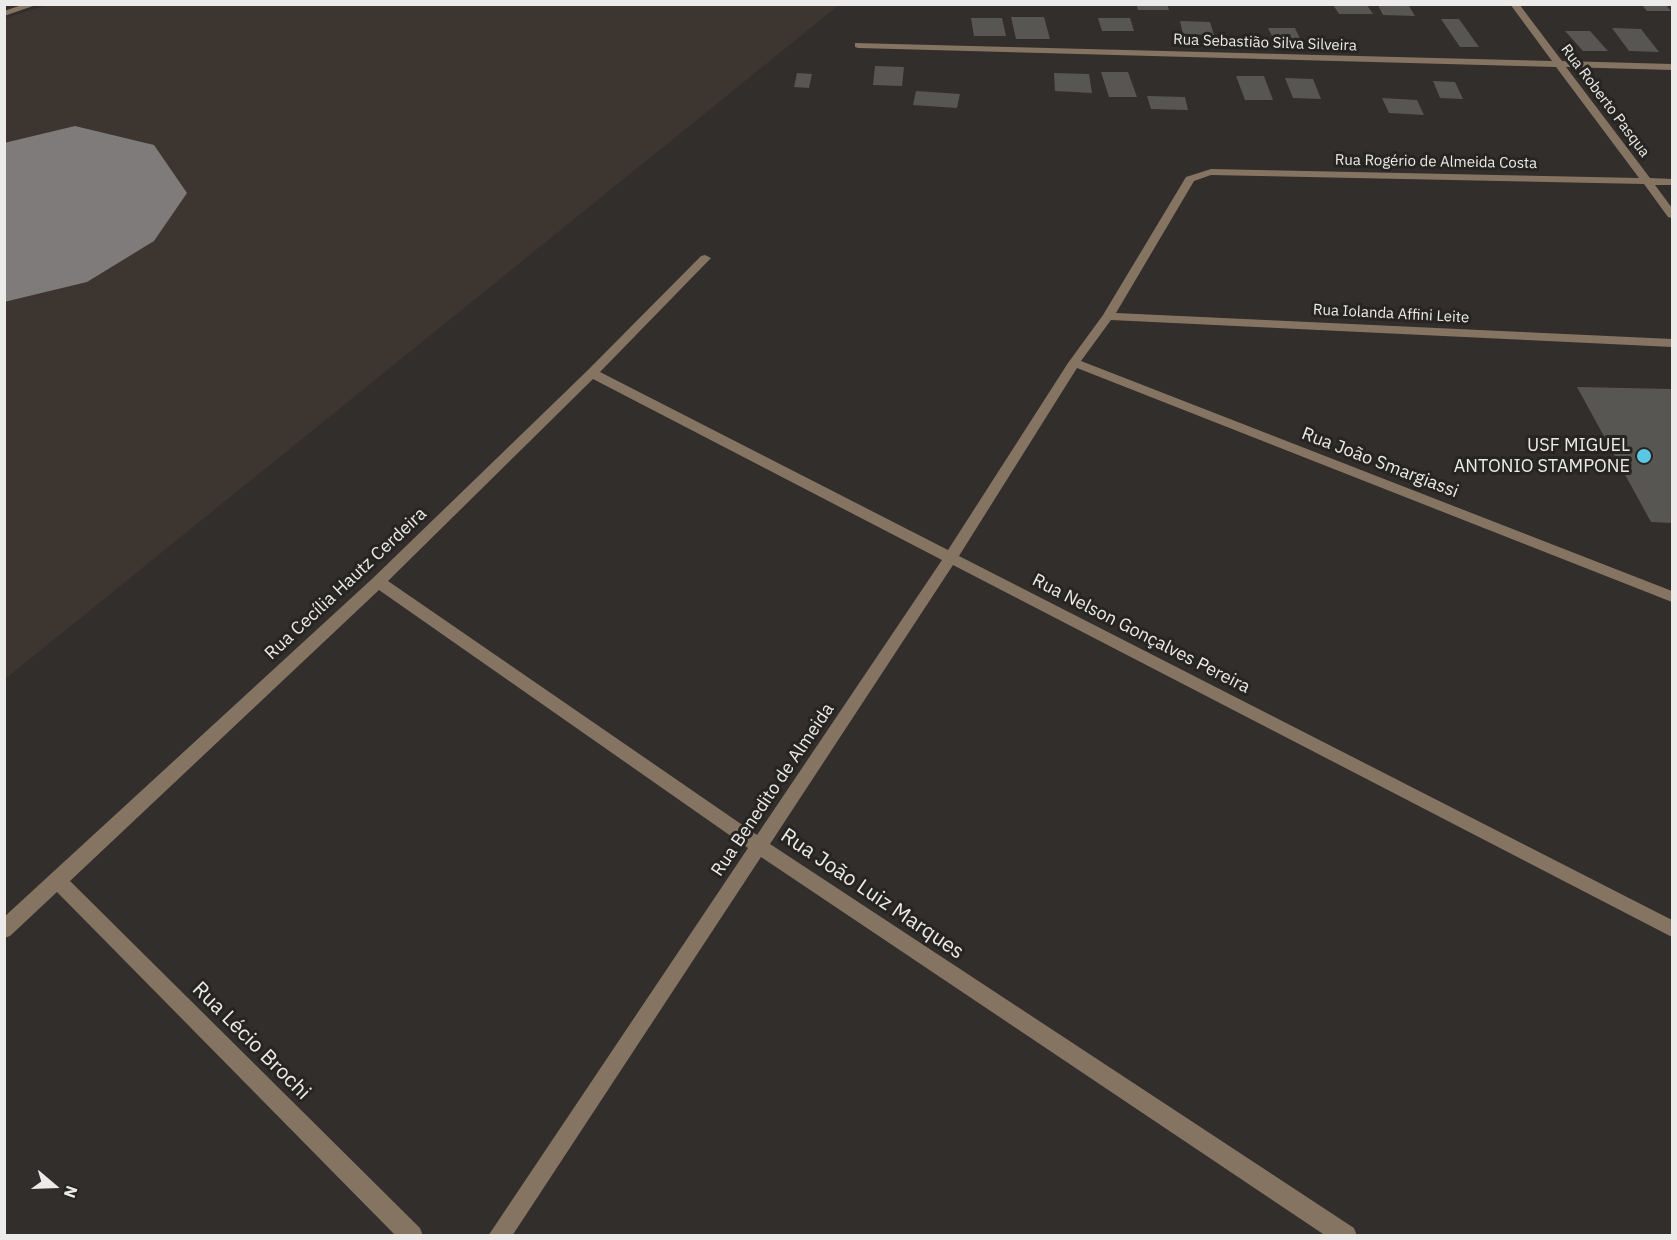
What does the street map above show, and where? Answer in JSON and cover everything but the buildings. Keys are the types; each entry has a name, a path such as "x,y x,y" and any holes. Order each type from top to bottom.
{"street":[{"path":"4,14 35,4"},
{"name":"Rua Roberto Pasqua","path":"1514,4 1672,215"},
{"name":"Rua Sebastião Silva Silveira","path":"858,45 1672,67"},
{"name":"Rua Rogério de Almeida Costa","path":"1200,174 1211,172 1672,182"},
{"name":"Rua Benedito de Almeida","path":"499,1236 950,559 1074,363 1108,316 1190,179 1200,174"},
{"name":"Rua Cecília Hautz Cerdeira","path":"4,930 378,582 592,373 705,258"},
{"name":"Rua Iolanda Affini Leite","path":"1108,316 1672,343"},
{"name":"Rua João Smargiassi","path":"1074,363 1672,597"},
{"name":"Rua Nelson Gonçalves Pereira","path":"592,373 1672,929"},
{"name":"Rua João Luiz Marques","path":"378,582 759,846 1346,1236"},
{"name":"Rua Lécio Brochi","path":"57,880 412,1236"}],"shaded area":[{"path":"48,5 839,5 5,679 5,18"}],"runway":[{"path":"4,232 75,193"}],"place":[{"name":"USF MIGUEL ANTONIO STAMPONE","path":"1644,456"}]}
